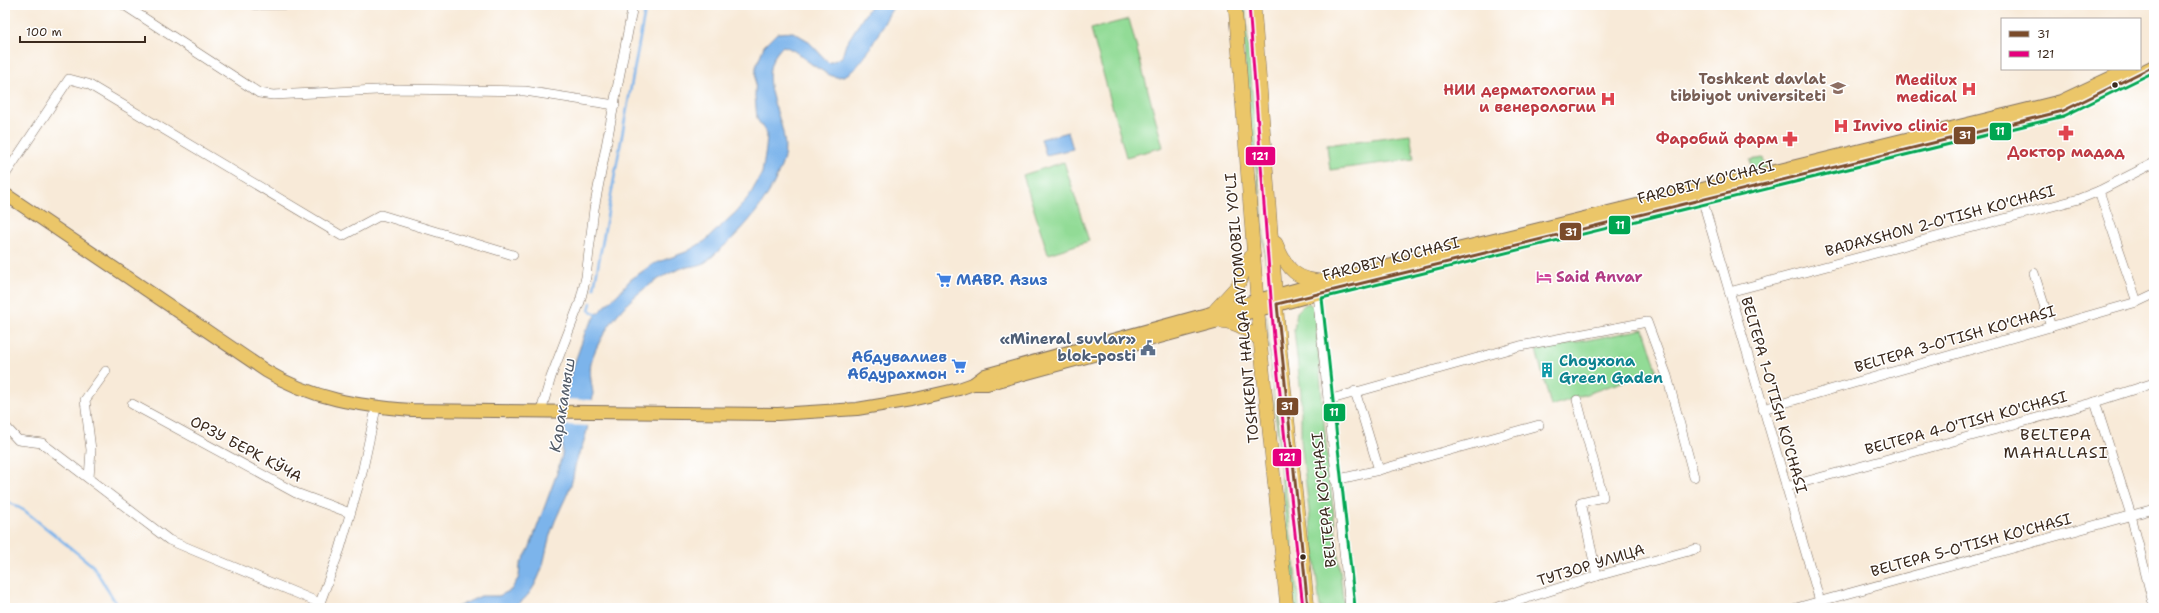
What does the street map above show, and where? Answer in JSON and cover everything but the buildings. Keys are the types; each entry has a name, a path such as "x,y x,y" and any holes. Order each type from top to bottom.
{"highway":[{"name":"TOSHKENT HALQA AVTOMOBIL YO'LI","path":"1235,5 1260,340 1287,608"},
{"path":"1254,5 1277,299 1308,608"},
{"path":"1272,234 1286,264 1296,275 1309,280 1327,281"},
{"path":"1254,251 1238,285 1214,316 1237,324 1260,340"}],"main road":[{"path":"2141,63 2154,56"},
{"name":"FAROBIY KO'CHASI","path":"5,194 276,377 321,397 376,408 448,412 541,411 603,413 778,414 857,409 911,400 973,384 984,376 1277,299 1327,281 2063,111 2154,66"},
{"name":"FAROBIY KO'CHASI","path":"1277,299 1317,294 2061,101 2127,70"}],"street":[{"path":"124,5 259,93 273,94 398,89 525,91 615,105"},
{"path":"255,5 294,5"},
{"path":"541,411 551,377 580,302 586,277 594,208 633,5"},
{"path":"5,175 69,79 88,84 342,236 381,215 513,256"},
{"name":"BADAXSHON 2-O'TISH KO'CHASI","path":"1729,292 2079,199 2099,191 2154,163"},
{"path":"2099,191 2137,302"},
{"name":"BELTEPA 1-O'TISH KO'CHASI","path":"1701,194 1821,605"},
{"path":"2034,273 2051,327"},
{"name":"BELTEPA KO'CHASI","path":"1317,294 1335,480 1350,608"},
{"name":"BELTEPA 3-O'TISH KO'CHASI","path":"1763,409 2137,302 2154,294"},
{"path":"1328,400 1355,391 1520,346 1647,322 1667,376 1694,477"},
{"path":"88,478 91,450 85,400 106,371"},
{"name":"BELTEPA 4-O'TISH KO'CHASI","path":"1786,487 2096,402 2154,383"},
{"path":"1355,391 1378,470"},
{"path":"1577,400 1603,496 1581,502 1597,576"},
{"path":"2096,402 2131,515 2154,607"},
{"name":"ОРЗУ БЕРК КЎЧА","path":"132,404 296,493 350,513"},
{"path":"5,426 18,440 42,443 169,540 319,606 340,549 362,473 376,408"},
{"path":"1335,480 1378,470 1539,425"},
{"name":"BELTEPA 5-O'TISH KO'CHASI","path":"1796,608 1821,605 2154,509"},
{"name":"ТУТЗОР УЛИЦА","path":"1495,608 1517,605 1597,576 1696,549"}],"green space":[{"path":"1241,5 1245,5 1266,265 1260,198 1249,118"},
{"path":"1129,19 1163,147 1126,157 1091,29"},
{"path":"1410,134 1414,159 1330,170 1327,145"},
{"path":"1763,158 1766,167 1753,171 1750,160"},
{"path":"1064,162 1089,241 1048,254 1023,175"},
{"path":"1309,303 1315,309 1325,435 1344,608 1320,608 1301,440 1301,394 1294,330 1297,312 1304,305"},
{"name":"Choyxona Green Gaden","path":"1644,329 1657,370 1551,406 1536,350"},
{"path":"1274,402 1276,403 1299,608 1294,608"}],"water":[{"path":"871,5 895,5 863,59 847,74 838,77 829,75 793,50 783,46 773,59 769,74 770,88 783,134 785,149 782,164 771,189 746,224 708,261 699,265 682,268 651,284 639,293 617,315 600,341 593,356 591,366 590,374 593,397 585,437 576,462 571,485 555,520 540,573 531,591 524,599 512,608 455,608 481,596 499,596 511,590 519,577 520,565 529,549 557,473 562,455 566,388 586,330 598,313 630,280 653,264 686,252 705,241 736,212 750,195 762,173 766,148 767,134 757,119 755,96 756,67 764,46 777,33 793,32 807,40 829,63 842,57 846,44"},
{"path":"1068,132 1073,149 1046,155 1041,139"}],"pier":[{"path":"563,399 594,400 590,426 561,425"}],"waterway":[{"path":"594,288 646,5"},
{"path":"591,303 589,310 599,316"},
{"path":"5,500 25,511 93,566 119,608"}],"transit line":[{"name":"121","path":"1249,5 1274,338 1303,608"},
{"name":"31","path":"1308,608 1277,304 2063,111 2154,66"},
{"name":"11","path":"1355,607 1322,298 2064,116 2154,72"}],"place":[{"name":"Toshkent davlat tibbiyot universiteti","path":"1838,88"},
{"name":"Medilux medical","path":"1969,89"},
{"name":"НИИ дерматологии и венерологии","path":"1608,99"},
{"name":"Invivo clinic","path":"1841,126"},
{"name":"Доктор мадад","path":"2066,133"},
{"name":"Фаробий фарм","path":"1790,139"},
{"name":"Said Anvar","path":"1544,277"},
{"name":"МАВР. Азиз","path":"944,280"},
{"name":"«Mineral suvlar» blok-posti","path":"1148,348"},
{"name":"Абдувалиев Абдурахмон","path":"959,366"},
{"name":"Choyxona Green Gaden","path":"1547,370"}],"district":[{"name":"BELTEPA MAHALLASI","path":"2056,443"}],"water label":[{"name":"Каракамыш","path":"562,405"}]}
